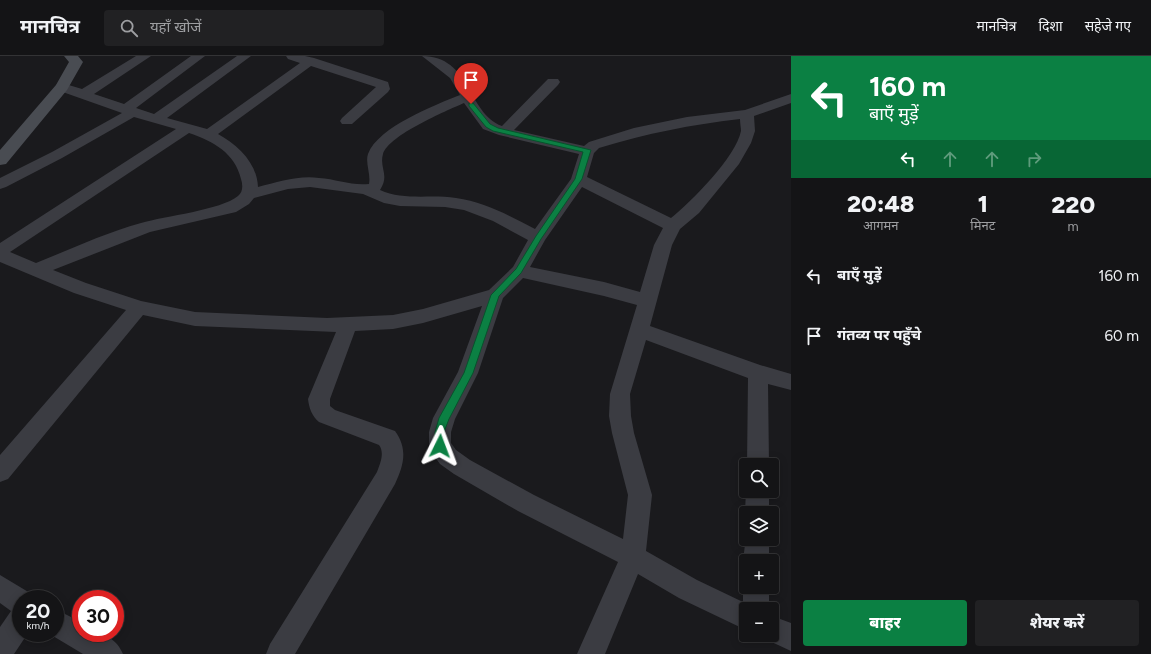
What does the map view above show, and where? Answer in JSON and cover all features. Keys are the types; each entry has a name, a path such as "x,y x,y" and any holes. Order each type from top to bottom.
{"street":[{"path":"0,160 62,87 76,62 71,56"},
{"path":"84,94 145,56"},
{"path":"0,184 57,155 130,110 199,56"},
{"path":"156,119 244,56"},
{"path":"292,56 383,85 382,89 347,121"},
{"path":"428,56 455,76 461,83 466,97 488,126 504,132 587,150 603,141 639,131 704,118 747,114 791,98"},
{"path":"208,135 310,61"},
{"path":"504,132 554,82"},
{"path":"62,87 208,135 231,148 247,174 251,186 250,194"},
{"path":"367,190 377,185 376,152 388,140 412,123 466,97"},
{"path":"591,654 633,557 640,495 623,433 620,416 620,394 624,376 648,301 663,245 673,226 692,209 731,164 744,143 748,131 747,114"},
{"path":"0,251 187,128"},
{"path":"587,150 579,179 538,238 518,271 495,295 468,373 444,418 440,432 440,446 448,457 462,467 526,503 633,557 688,589 739,614"},
{"path":"579,179 673,226"},
{"path":"35,270 116,237 146,227 230,208 241,203 250,194 310,182 336,184 367,190 378,196 399,202 438,201 478,208 538,238"},
{"path":"0,255 35,270 139,307 160,313 195,319 348,325 393,322 424,316 495,295"},
{"path":"518,271 604,288 648,301"},
{"path":"0,472 139,307"},
{"path":"280,654 387,477 393,462 392,444 387,438 327,416 321,412 319,406 319,399 348,325"},
{"path":"639,330 758,373 791,382"},
{"path":"758,373 758,458"},
{"path":"0,588 12,596"},
{"path":"64,627 109,654"},
{"path":"779,632 791,637"},
{"path":"0,650 12,633"}],"route":[{"path":"440,446 440,432 444,418 468,373 495,295 504,288 518,271 538,238 579,179 587,150 496,130 488,126 471,104"}]}
